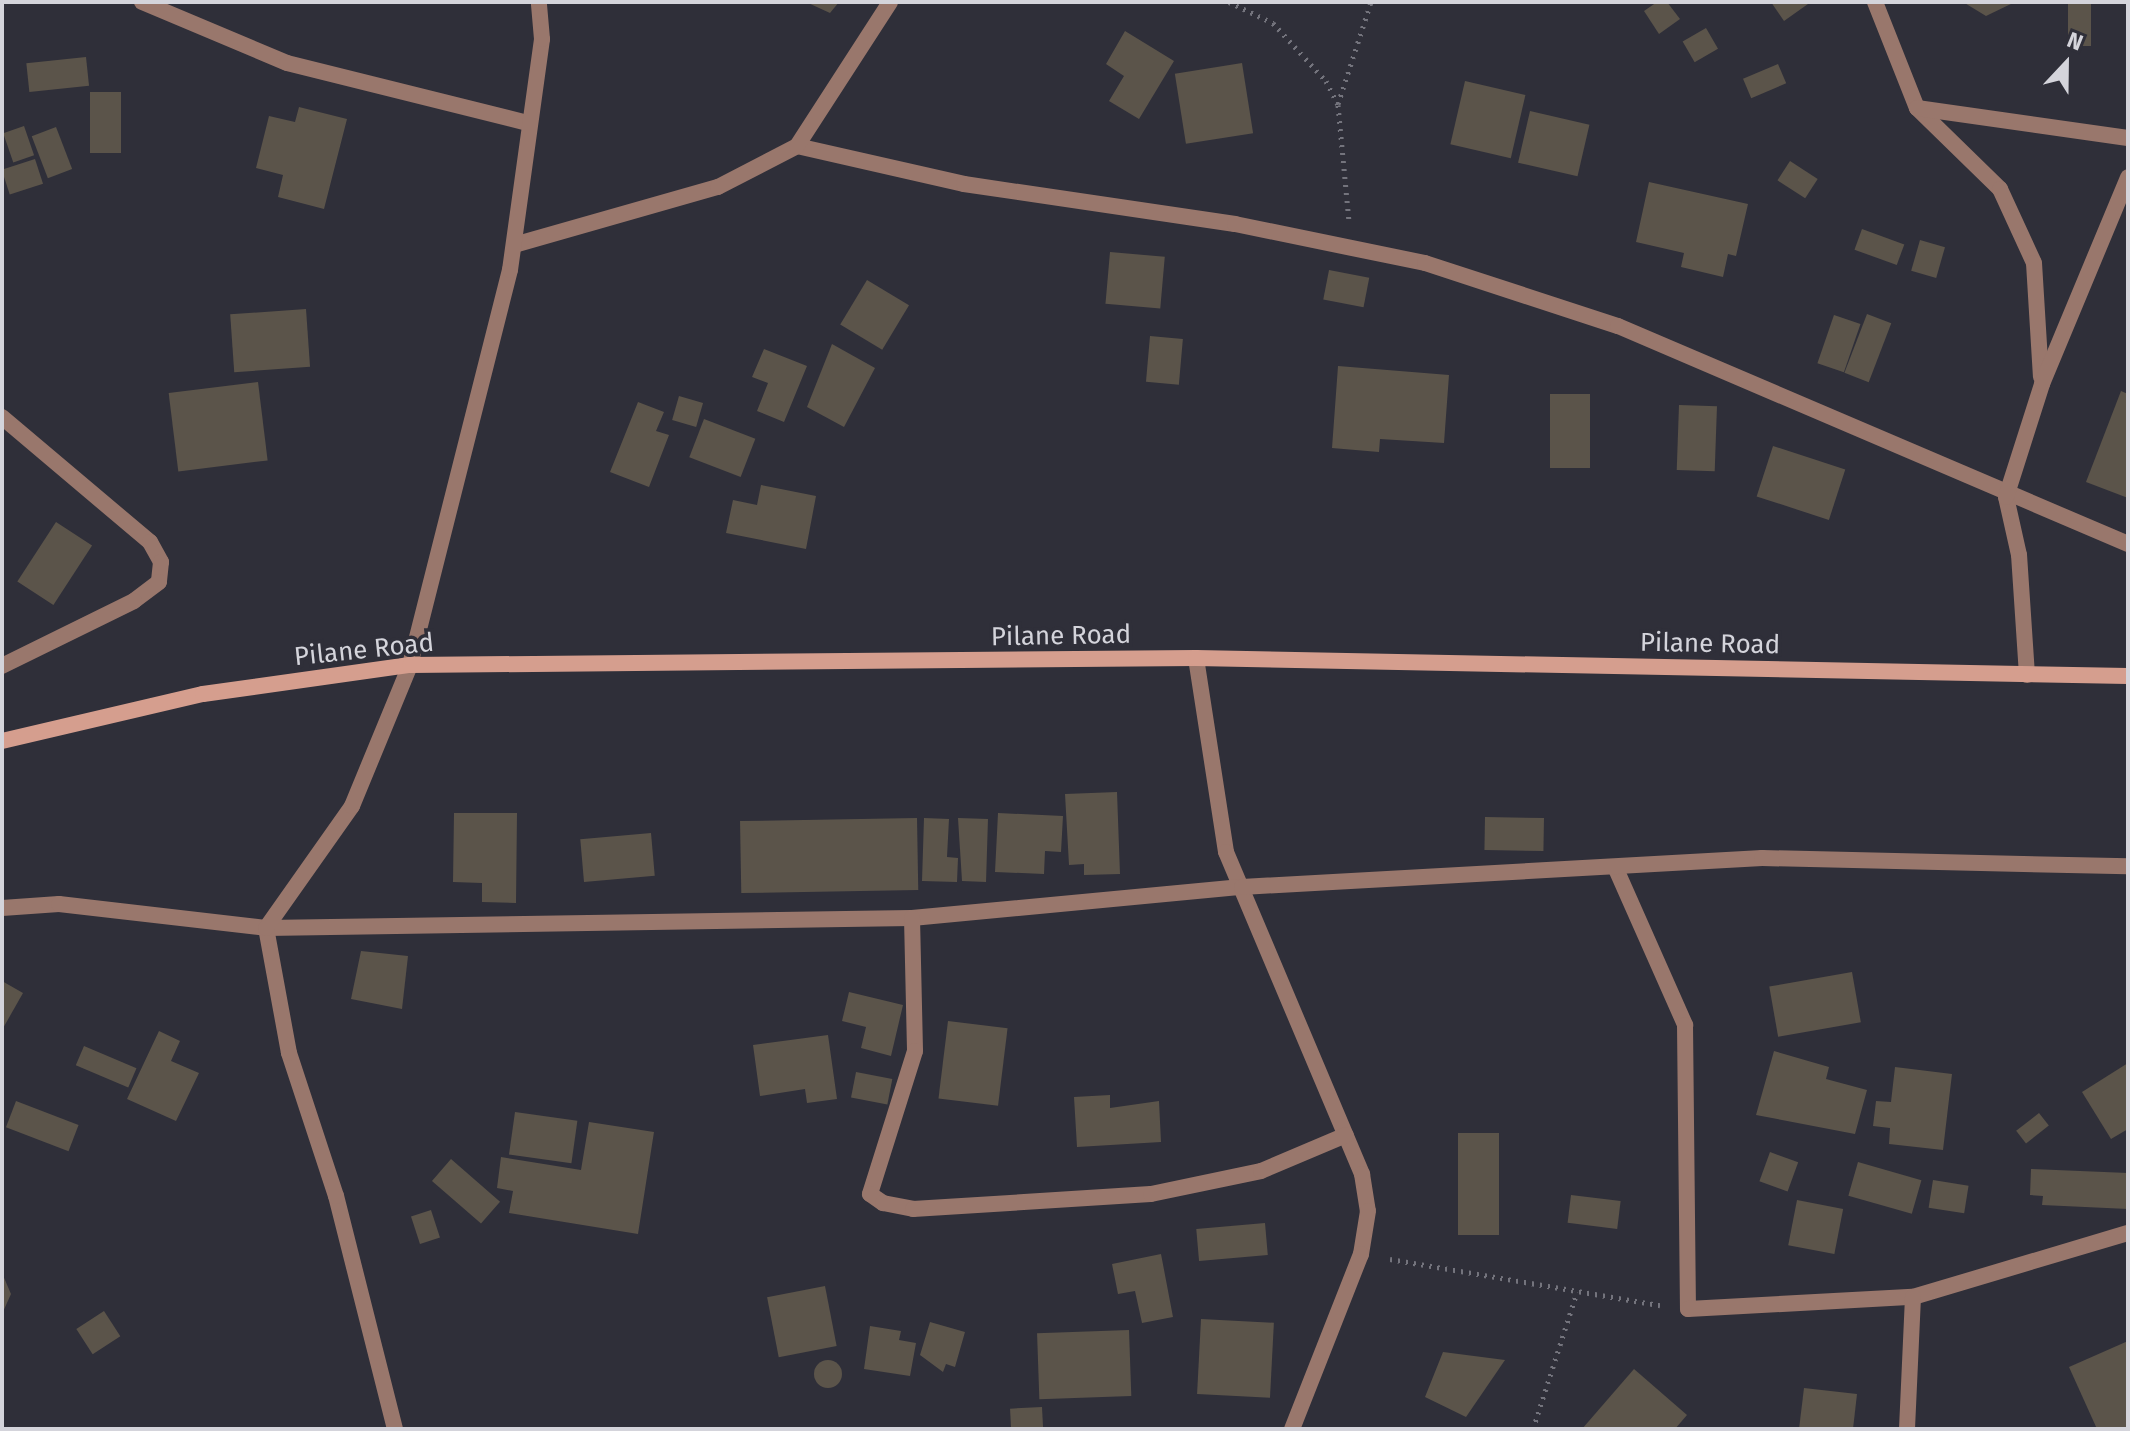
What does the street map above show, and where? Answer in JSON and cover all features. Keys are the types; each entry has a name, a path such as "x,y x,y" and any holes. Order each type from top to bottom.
{"main road":[{"name":"Pilane Road","path":"2,741 203,694 410,665 1196,658 2128,676"}],"street":[{"path":"142,2 287,63 528,123"},
{"path":"395,1429 336,1196 289,1053 266,928 352,806 410,665 514,245 528,123 542,39 539,2"},
{"path":"514,245 718,187 797,146 890,2"},
{"path":"1875,2 1917,108 2000,189 2034,263 2042,384"},
{"path":"1917,108 2128,138"},
{"path":"797,146 964,184 1352,246 1618,326 2006,497 2128,544"},
{"path":"2027,675 2019,555 2006,497 2042,384 2128,177"},
{"path":"2,417 150,542 161,562 159,582 134,601 2,666"},
{"path":"1196,658 1226,852 1346,1135 1368,1211 1361,1254 1292,1429"},
{"path":"2,908 59,904 266,928 912,918 1242,887 1616,869 1762,858 2128,866"},
{"path":"1616,869 1685,1025 1688,1309 1913,1297 2128,1233"},
{"path":"912,918 915,1051 870,1194 883,1203 913,1209 1151,1194 1261,1171 1346,1135"},
{"path":"1907,1429 1913,1297"}],"path":[{"path":"1229,2 1273,23 1306,51 1338,105"},
{"path":"1352,246 1338,105 1371,2"},
{"path":"1361,1254 1688,1309"},
{"path":"1533,1429 1577,1292"}],"building":[{"path":"806,2 839,2 830,13"},
{"path":"1657,2 1667,2 1680,19 1659,34 1644,11"},
{"path":"1771,2 1806,2 1808,4 1784,21"},
{"path":"1963,2 2015,2 1986,16"},
{"path":"2068,2 2091,2 2091,46 2068,46"},
{"path":"1706,28 1718,49 1695,62 1683,42"},
{"path":"1125,31 1174,61 1139,119 1109,101 1124,76 1106,64"},
{"path":"86,57 89,86 29,92 26,63"},
{"path":"1242,63 1253,133 1186,144 1175,74"},
{"path":"1778,64 1786,83 1751,98 1743,79"},
{"path":"1465,81 1525,95 1511,158 1450,144"},
{"path":"90,92 121,92 121,153 90,153"},
{"path":"299,107 347,119 324,209 278,197 283,175 256,168 269,116 295,122"},
{"path":"1530,111 1589,125 1578,176 1518,163"},
{"path":"24,126 34,155 13,162 3,133"},
{"path":"56,127 72,169 48,178 32,136"},
{"path":"35,159 43,184 10,195 2,170"},
{"path":"1790,161 1818,179 1805,198 1777,180"},
{"path":"1649,182 1748,204 1736,256 1728,254 1723,277 1681,267 1684,253 1636,242"},
{"path":"1862,229 1904,244 1897,265 1854,250"},
{"path":"1920,240 1945,247 1936,278 1911,271"},
{"path":"1110,252 1165,257 1160,309 1105,304"},
{"path":"1329,270 1369,278 1364,307 1323,299"},
{"path":"867,280 909,305 882,350 840,325"},
{"path":"306,309 310,367 234,372 230,314"},
{"path":"1867,314 1891,323 1869,382 1844,373"},
{"path":"1834,315 1860,324 1844,372 1817,363"},
{"path":"1150,336 1183,339 1179,385 1146,382"},
{"path":"832,344 875,368 844,427 807,407"},
{"path":"764,349 807,366 784,422 757,411 768,383 752,377"},
{"path":"1338,366 1449,375 1444,443 1380,439 1379,452 1332,448"},
{"path":"258,382 268,460 178,471 169,393"},
{"path":"2121,391 2128,394 2128,498 2086,482"},
{"path":"1550,394 1590,394 1590,468 1550,468"},
{"path":"679,396 703,403 696,427 672,420"},
{"path":"638,402 664,412 656,431 669,435 649,487 610,472"},
{"path":"1679,405 1717,406 1715,471 1677,470"},
{"path":"704,419 755,439 741,477 689,457"},
{"path":"1773,446 1845,469 1829,520 1757,496"},
{"path":"761,485 816,496 806,549 726,533 733,500 757,505"},
{"path":"56,522 92,545 53,605 17,582"},
{"path":"1117,792 1120,874 1084,875 1084,864 1069,865 1065,794"},
{"path":"454,813 517,813 516,903 482,902 482,883 453,882"},
{"path":"998,813 1063,816 1061,852 1045,851 1044,874 995,872"},
{"path":"1485,817 1544,818 1543,851 1484,850"},
{"path":"917,818 918,890 741,893 740,821"},
{"path":"924,818 949,819 947,857 958,858 957,882 922,881"},
{"path":"958,818 988,819 986,882 962,881"},
{"path":"651,833 655,876 584,882 580,839"},
{"path":"361,951 408,956 402,1009 351,999"},
{"path":"1852,972 1861,1022 1778,1037 1769,987"},
{"path":"2,981 23,993 2,1030"},
{"path":"849,992 903,1005 891,1056 861,1048 866,1027 842,1021"},
{"path":"948,1021 1008,1028 998,1106 938,1098"},
{"path":"159,1031 180,1041 171,1061 199,1073 176,1121 127,1099"},
{"path":"828,1035 837,1099 807,1103 805,1089 760,1096 753,1045"},
{"path":"84,1046 136,1068 128,1088 76,1065"},
{"path":"1774,1051 1829,1067 1826,1079 1867,1090 1855,1134 1756,1115"},
{"path":"2128,1063 2128,1129 2111,1139 2082,1092"},
{"path":"1895,1067 1952,1074 1943,1150 1889,1144 1890,1128 1873,1126 1876,1101 1891,1102"},
{"path":"856,1072 892,1079 887,1105 851,1098"},
{"path":"1110,1095 1110,1108 1159,1101 1161,1142 1077,1147 1074,1097"},
{"path":"16,1101 79,1125 69,1151 6,1127"},
{"path":"515,1112 577,1121 571,1163 509,1155"},
{"path":"2039,1113 2049,1126 2026,1143 2016,1131"},
{"path":"589,1122 654,1132 638,1234 509,1213 513,1191 497,1188 501,1157 581,1170"},
{"path":"1458,1133 1499,1133 1499,1235 1458,1235"},
{"path":"1770,1152 1798,1162 1788,1191 1759,1181"},
{"path":"451,1159 500,1202 481,1224 432,1181"},
{"path":"1858,1162 1921,1180 1912,1214 1848,1196"},
{"path":"2031,1169 2128,1173 2128,1209 2042,1205 2043,1196 2030,1195"},
{"path":"1933,1180 1969,1186 1964,1213 1929,1208"},
{"path":"1571,1195 1621,1201 1617,1229 1568,1223"},
{"path":"1797,1200 1843,1209 1834,1254 1788,1245"},
{"path":"431,1210 440,1238 420,1244 411,1216"},
{"path":"1265,1223 1268,1255 1199,1261 1196,1229"},
{"path":"1161,1254 1173,1317 1142,1323 1135,1291 1118,1294 1112,1264"},
{"path":"2,1273 11,1294 2,1314"},
{"path":"825,1286 837,1346 779,1357 767,1297"},
{"path":"104,1311 120,1336 93,1354 76,1329"},
{"path":"1201,1319 1274,1323 1270,1398 1197,1394"},
{"path":"930,1322 965,1332 955,1367 946,1364 943,1372 920,1355"},
{"path":"870,1326 901,1331 899,1340 916,1343 910,1376 864,1369"},
{"path":"1129,1330 1131,1396 1039,1399 1037,1333"},
{"path":"2128,1341 2128,1429 2097,1429 2069,1367"},
{"path":"1443,1352 1505,1360 1466,1417 1425,1397"},
{"path":"828,1360 838,1364 842,1374 838,1384 828,1388 818,1384 814,1374 818,1364"},
{"path":"1634,1369 1687,1415 1675,1429 1582,1429"},
{"path":"1804,1388 1857,1394 1853,1429 1799,1429"},
{"path":"1042,1407 1043,1429 1011,1429 1010,1409"}]}
